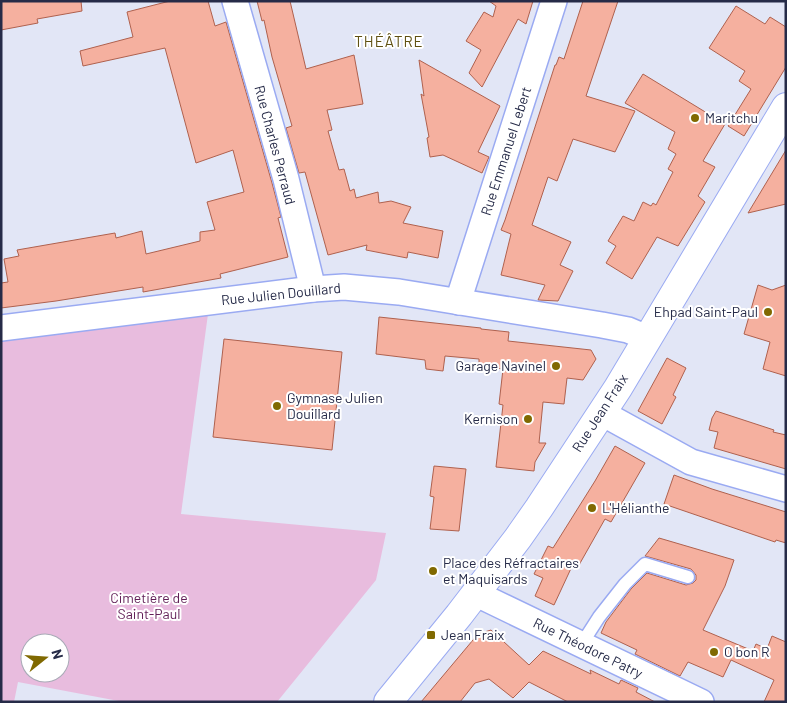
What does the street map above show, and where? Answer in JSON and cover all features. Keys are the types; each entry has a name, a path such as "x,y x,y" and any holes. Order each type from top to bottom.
{"street":[{"name":"Rue Charles Perraud","path":"235,1 286,179 313,289"},
{"name":"Rue Emmanuel Lebert","path":"459,302 554,1"},
{"name":"Rue Jean Fraix","path":"388,702 518,538 602,413 786,108"},
{"name":"Rue Julien Douillard","path":"1,328 331,287 399,292 602,325 628,330 647,338"},
{"path":"602,413 691,462 786,489"},
{"name":"Rue Théodore Patry","path":"477,590 488,599 701,702"}],"lane":[{"path":"581,645 599,616 645,564 688,577"}],"green space":[{"name":"Cimetière de Saint-Paul","path":"208,314 181,514 386,533 376,580 277,702 124,702 23,683 70,683 70,633 20,633 20,682 18,682 14,702 1,702 1,341"}],"building":[{"path":"1,1 81,1 82,11 37,19 38,23 1,30"},
{"path":"170,1 208,1 215,26 226,22 281,217 278,218 288,257 220,274 221,278 143,292 143,287 1,308 1,283 8,282 4,259 19,256 17,250 115,233 116,238 142,231 146,254 200,241 200,232 215,230 207,202 244,192 233,150 196,163 165,48 83,66 80,51 133,37 127,12"},
{"path":"257,1 290,1 306,69 354,55 363,104 327,110 332,130 328,131 339,170 344,169 350,191 354,189 356,198 378,192 379,203 391,201 411,207 403,223 443,231 438,258 408,252 407,258 366,250 367,245 328,255 305,172 299,173 286,128 292,126 272,57 264,20 262,21"},
{"path":"489,1 533,1 526,24 518,19 482,87 469,73 481,50 466,41 484,12 493,17 496,6"},
{"path":"583,1 618,1 586,96 635,111 615,152 573,139 557,181 548,177 532,225 571,242 560,265 573,271 558,301 538,300 545,285 501,275 511,234 501,230 555,65 559,57 564,59"},
{"path":"736,6 765,24 770,17 786,27 786,67 744,136 728,126 751,89 739,81 745,71 709,48"},
{"path":"419,60 500,106 478,152 489,157 482,173 443,155 430,157 427,138 429,137 421,94 424,96"},
{"path":"643,74 725,124 703,161 715,167 698,196 705,202 678,246 657,237 632,279 606,263 616,246 608,241 623,216 634,221 643,202 651,206 653,203 656,205 673,172 668,169 676,154 668,149 675,132 625,103"},
{"path":"786,150 786,204 748,213"},
{"name":"Ehpad Saint-Paul","path":"758,285 772,290 786,285 786,376 763,369 770,342 744,334"},
{"path":"379,317 509,332 508,341 591,350 596,359 583,380 567,378 564,404 543,402 539,443 546,443 535,462 534,471 496,467 503,405 499,404 503,369 479,366 479,359 445,356 443,371 426,369 425,360 376,354"},
{"name":"Gymnase Julien Douillard","path":"224,339 342,352 332,450 213,437"},
{"path":"667,358 686,368 673,395 676,397 662,424 638,411"},
{"path":"716,411 786,435 786,469 714,448 718,432 709,430"},
{"path":"615,446 645,463 611,522 605,519 579,565 574,562 554,605 535,596 543,578 534,574 548,546 553,548"},
{"path":"434,466 466,469 459,531 430,529 434,497 430,496"},
{"path":"674,475 786,512 786,543 776,540 775,542 664,504"},
{"path":"659,538 734,560 725,586 703,630 753,651 756,644 767,649 772,636 786,642 786,702 764,702 774,680 731,660 723,677 688,662 680,676 635,654 637,650 601,633 606,622 631,589 647,573 686,585 696,580 696,575 691,569 645,556"},
{"path":"491,630 529,665 543,651 591,674 590,670 619,684 621,680 638,688 636,692 655,702 568,702 529,682 513,698 489,679 475,683 460,702 421,702 478,634"}],"place":[{"name":"Maritchu","path":"695,118"},
{"name":"Ehpad Saint-Paul","path":"768,312"},
{"name":"Garage Navinel","path":"556,366"},
{"name":"Gymnase Julien Douillard","path":"277,406"},
{"name":"Kernison","path":"528,419"},
{"name":"L'Hélianthe","path":"592,508"},
{"name":"Place des Réfractaires et Maquisards","path":"433,571"},
{"name":"Jean Fraix","path":"431,635"},
{"name":"O bon R","path":"714,652"}],"district":[{"name":"THÉÂTRE","path":"389,42"}]}
